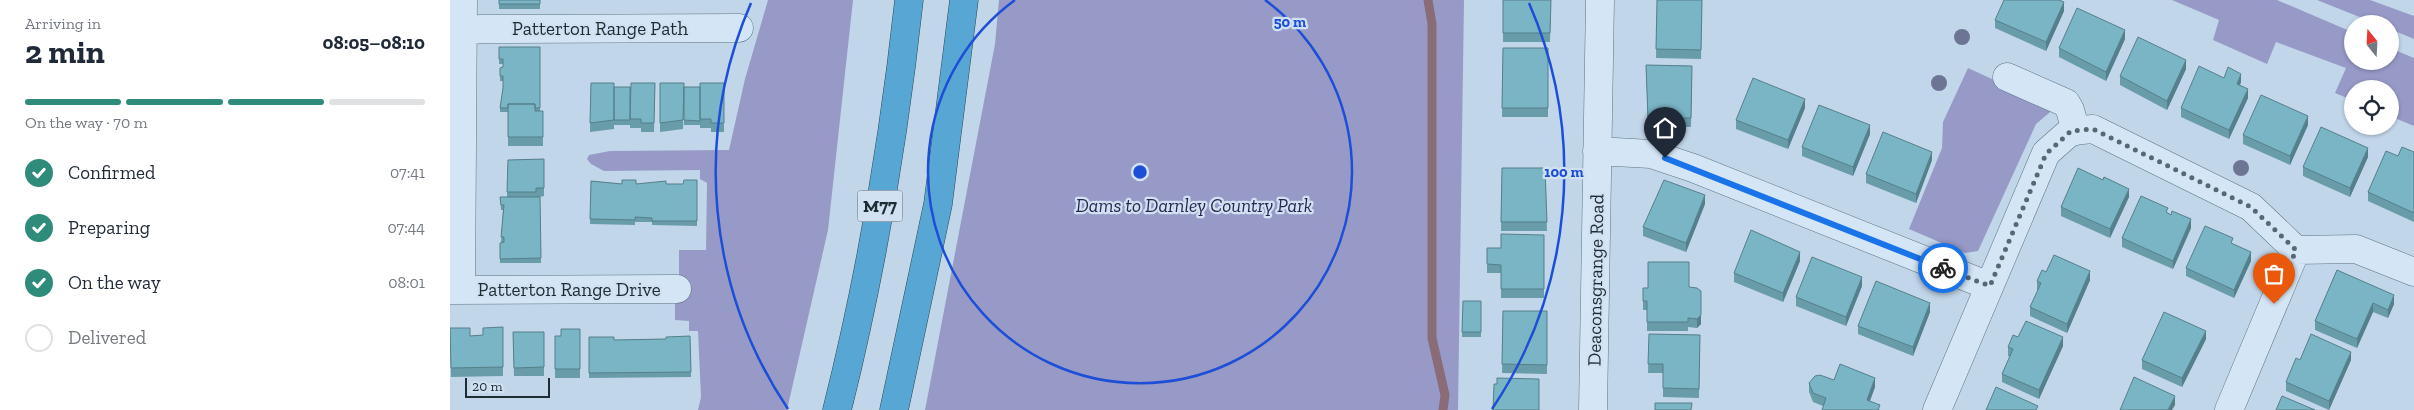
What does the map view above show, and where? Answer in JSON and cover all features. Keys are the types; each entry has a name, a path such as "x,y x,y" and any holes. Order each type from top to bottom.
{"highway":[{"name":"M77","path":"838,410 877,225 901,72 909,0"},
{"path":"894,410 938,204 964,0"}],"street":[{"name":"Patterton Range Drive","path":"462,0 456,32 456,290 677,289"},
{"name":"Deaconsgrange Road","path":"1593,410 1600,0"},
{"name":"Patterton Range Path","path":"456,32 482,29 739,28"},
{"path":"2007,77 2066,103 2076,131"},
{"path":"1937,410 2046,154 2071,131 2093,129 2251,207 2296,250 2356,249 2414,272"},
{"path":"1597,151 1651,154 1684,165 1990,286"},
{"path":"2229,410 2296,250"}],"green space":[{"path":"768,0 853,0 828,230 787,410 698,410 701,397 698,331 689,331 689,321 675,320 675,304 685,298 679,277 679,250 706,250 707,183 700,179 700,170 604,171 591,164 587,159 589,155 610,151 729,150 745,79"},
{"name":"Dams to Darnley Country Park","path":"999,0 1464,0 1458,410 925,410 995,44"},
{"path":"2172,0 2277,0 2344,29 2344,67 2276,42 2267,64 2213,40 2219,20"},
{"path":"2317,0 2370,0 2414,16 2414,39 2399,33 2399,15 2354,15"},
{"path":"2399,52 2414,58 2414,126 2399,120 2399,80 2344,80 2344,97 2335,93 2345,70 2399,70"},
{"path":"1968,68 2055,108 2036,124 1978,251 1965,253 1909,229 1942,148 1943,122"}],"building":[{"path":"499,0 540,0 540,4 499,4"},
{"path":"1503,0 1551,0 1550,33 1503,33"},
{"path":"1657,0 1702,0 1701,50 1656,49"},
{"path":"2004,0 2059,0 2064,2 2046,42 1995,20"},
{"path":"2077,8 2125,30 2106,72 2059,48"},
{"path":"2138,37 2186,60 2167,101 2120,76"},
{"path":"499,47 540,47 540,108 535,108 535,104 508,104 508,108 500,108 503,76 500,76 500,68 503,67 503,59 499,59"},
{"path":"1503,48 1548,48 1548,108 1502,108"},
{"path":"1646,65 1692,66 1691,118 1648,118"},
{"path":"2199,66 2224,78 2228,67 2241,74 2237,84 2248,89 2229,130 2181,108"},
{"path":"1753,78 1805,99 1788,140 1736,120"},
{"path":"591,83 614,83 614,120 590,123"},
{"path":"631,83 655,83 654,123 641,123 641,119 630,119"},
{"path":"660,83 684,83 683,120 660,123"},
{"path":"700,83 724,83 724,123 711,123 711,119 700,119"},
{"path":"614,87 630,87 630,120 614,120"},
{"path":"684,87 700,87 700,121 684,120"},
{"path":"2261,95 2308,116 2290,156 2243,135"},
{"path":"508,104 535,104 535,111 543,111 543,137 508,137"},
{"path":"1819,105 1870,125 1853,167 1802,147"},
{"path":"2321,127 2368,148 2350,188 2303,167"},
{"path":"1883,132 1932,152 1916,194 1866,174"},
{"path":"2402,147 2414,152 2414,213 2368,192 2386,151 2398,156"},
{"path":"544,159 544,188 536,188 536,192 507,192 508,160"},
{"path":"1502,168 1545,168 1547,222 1501,222"},
{"path":"2078,168 2103,180 2104,177 2129,189 2110,229 2061,207"},
{"path":"622,180 636,180 636,184 666,181 666,184 683,184 684,180 697,180 697,221 652,221 652,218 635,217 635,220 590,219 591,181 622,184"},
{"path":"1664,180 1705,195 1686,243 1643,227"},
{"path":"2141,196 2168,208 2166,212 2171,215 2172,211 2191,219 2173,261 2122,238"},
{"path":"500,197 540,197 541,258 500,259 500,243 504,242 504,237 501,237 504,205 501,205"},
{"path":"2205,226 2233,238 2231,243 2251,252 2234,290 2186,268"},
{"path":"1751,230 1800,252 1783,293 1734,273"},
{"path":"1501,234 1544,235 1544,289 1501,289 1501,265 1487,264 1487,248 1501,248"},
{"path":"2054,255 2090,271 2067,324 2030,307 2041,283 2037,281 2042,270 2046,272"},
{"path":"1812,257 1862,277 1846,317 1796,297"},
{"path":"1648,262 1689,262 1689,287 1697,288 1701,291 1701,315 1697,319 1688,318 1688,322 1647,322 1647,301 1643,301 1643,288 1648,288"},
{"path":"2337,270 2394,295 2388,310 2373,303 2357,339 2315,321"},
{"path":"1876,281 1930,303 1913,347 1858,326"},
{"path":"1463,301 1481,301 1481,332 1462,332"},
{"path":"1503,311 1547,311 1547,365 1502,364"},
{"path":"2164,312 2206,331 2182,378 2142,360"},
{"path":"2026,321 2063,337 2039,390 2002,374 2013,349 2008,347 2013,335 2018,337"},
{"path":"503,327 503,367 451,368 450,328 470,328 470,336 483,335 483,328"},
{"path":"561,329 580,329 580,369 555,369 555,336 561,336"},
{"path":"513,332 544,332 544,367 514,368"},
{"path":"1649,334 1700,335 1699,389 1663,388 1663,364 1648,364"},
{"path":"2311,334 2351,352 2329,401 2286,382 2296,358 2300,360"},
{"path":"690,336 691,372 589,373 589,337 614,337 614,340 666,339 666,337"},
{"path":"1840,364 1875,378 1867,400 1880,405 1878,410 1822,410 1826,398 1813,393 1809,383 1815,376 1820,375 1834,380"},
{"path":"2134,377 2175,396 2168,410 2120,410"},
{"path":"1497,378 1539,379 1539,410 1493,410 1494,384 1497,384"},
{"path":"1996,387 2038,406 2036,410 1986,410"},
{"path":"2282,396 2315,410 2276,410"},
{"path":"1655,403 1692,403 1691,410 1655,410"}],"waterway":[{"path":"1428,0 1432,24 1432,338 1445,395 1443,410"}],"way so far":[{"path":"1943,268 1990,286 2046,154 2071,131 2093,129 2251,207 2296,250 2274,304"}],"route":[{"path":"1665,158 1943,268"}]}
